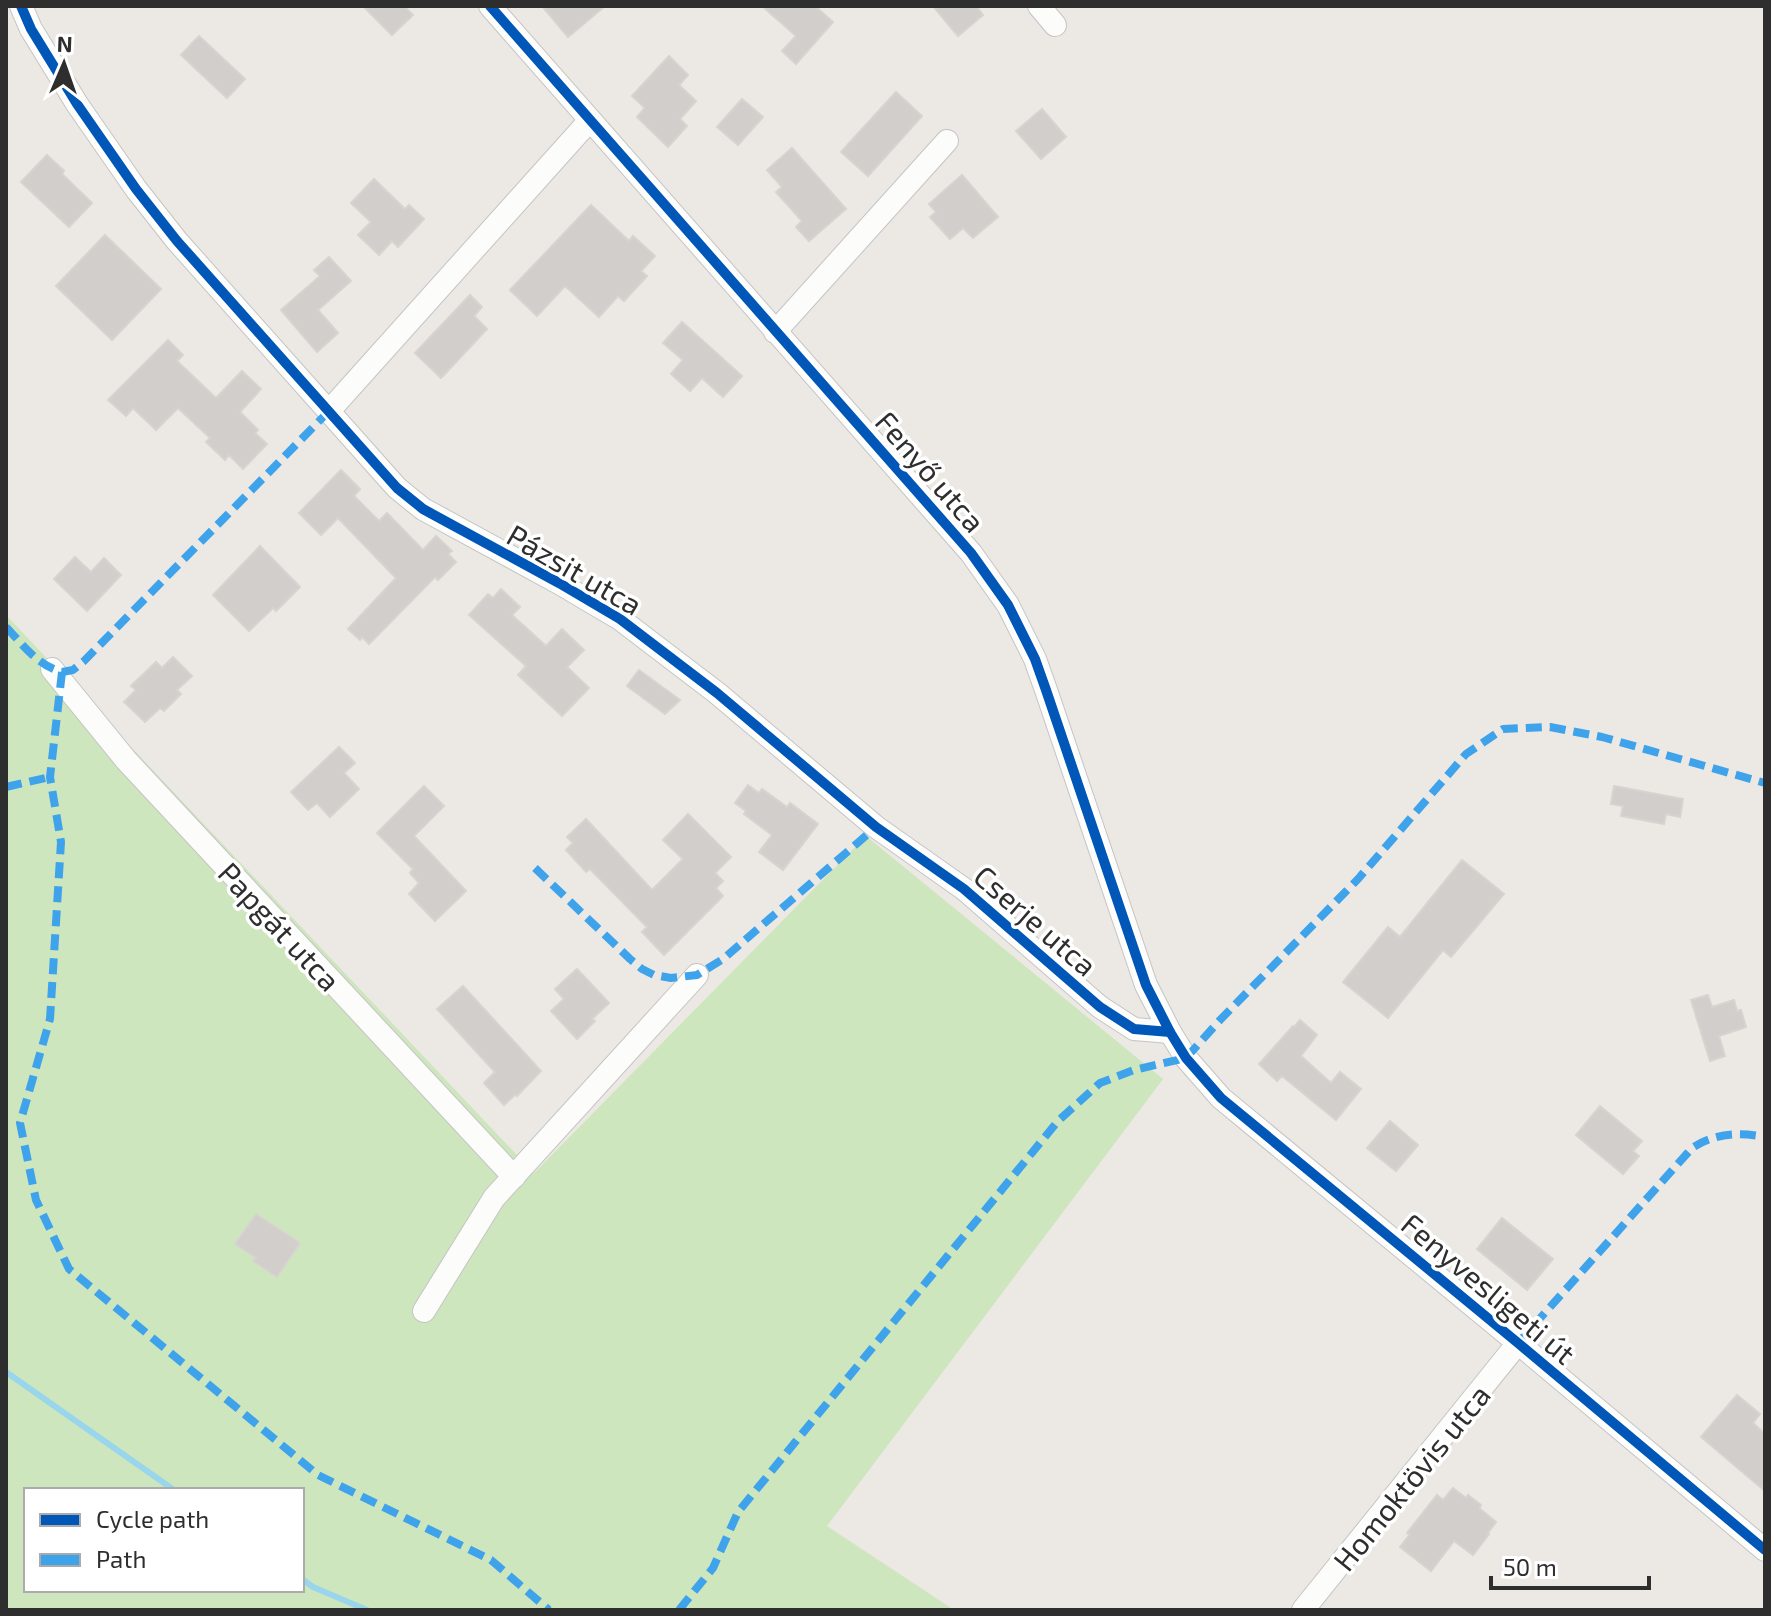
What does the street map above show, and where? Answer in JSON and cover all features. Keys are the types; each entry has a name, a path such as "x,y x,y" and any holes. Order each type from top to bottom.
{"street":[{"name":"Pázsit utca","path":"21,6 31,29 77,104 136,189 177,241 397,488 423,509 620,619 717,693 876,827"},
{"name":"Fenyő utca","path":"490,6 971,553 1008,605 1035,659 1146,985 1186,1058"},
{"path":"1039,6 1055,25"},
{"path":"329,411 590,120"},
{"path":"775,332 947,141"},
{"name":"Papgát utca","path":"52,669 126,760 514,1177"},
{"name":"Cserje utca","path":"876,827 964,889 1118,1020 1134,1029 1170,1032"},
{"path":"424,1311 494,1198 697,975"},
{"name":"Fenyvesligeti út","path":"1186,1058 1221,1098 1765,1550"},
{"name":"Homoktövis utca","path":"1303,1610 1518,1343"}],"green space":[{"path":"6,615 534,1173 866,836 1163,1079 827,1526 954,1610 6,1610"}],"building":[{"path":"363,6 404,6 413,15 392,35"},
{"path":"542,6 605,6 568,37"},
{"path":"762,6 815,6 833,22 796,64 782,51 796,36"},
{"path":"933,6 976,6 983,15 958,36"},
{"path":"199,36 245,79 227,98 181,55"},
{"path":"669,56 688,75 679,85 696,101 680,119 687,126 668,147 637,117 645,108 632,96"},
{"path":"896,92 922,116 868,176 841,152"},
{"path":"742,99 763,117 738,145 717,127"},
{"path":"1042,109 1066,137 1041,159 1016,131"},
{"path":"792,148 846,209 809,241 796,227 802,221 776,192 782,187 767,170"},
{"path":"47,155 92,203 69,227 21,182"},
{"path":"962,175 998,217 973,238 963,228 950,239 930,217 936,212 929,204"},
{"path":"374,179 405,209 409,205 424,219 398,247 392,241 379,255 358,235 371,222 351,203"},
{"path":"591,205 629,241 633,236 655,256 641,271 647,276 624,301 618,296 599,317 565,286 537,316 510,290"},
{"path":"105,235 161,289 112,340 56,286"},
{"path":"329,257 351,281 318,310 338,333 317,352 281,310 320,276 314,270"},
{"path":"470,295 482,307 474,316 487,329 441,378 415,353"},
{"path":"682,322 742,376 723,397 702,378 690,391 671,374 683,360 663,343"},
{"path":"168,340 183,355 177,361 216,398 242,371 261,389 240,412 267,444 243,469 229,455 225,460 206,442 210,438 178,408 156,430 133,408 126,416 108,400"},
{"path":"341,470 360,489 354,496 379,521 387,513 423,550 436,536 452,551 448,554 456,562 438,580 435,577 369,644 348,629 396,578 338,518 321,535 299,513"},
{"path":"260,546 300,587 276,611 273,608 249,631 213,595"},
{"path":"75,557 91,572 104,558 121,575 87,611 54,579"},
{"path":"501,589 520,607 512,615 546,646 562,629 584,650 567,667 589,688 562,716 518,675 526,666 469,615 488,594 493,598"},
{"path":"173,657 192,676 177,690 181,694 164,711 160,708 145,722 124,702 136,690 131,686 156,662 162,668"},
{"path":"639,670 680,700 665,714 627,686"},
{"path":"339,747 355,763 344,773 359,789 330,817 317,803 308,810 291,792"},
{"path":"748,785 759,793 762,789 787,807 790,803 818,824 783,870 759,852 772,835 744,814 746,811 735,803"},
{"path":"424,786 444,806 414,836 466,891 435,921 409,894 419,883 410,873 413,869 377,833"},
{"path":"1614,786 1683,799 1680,817 1666,814 1664,824 1621,816 1623,806 1611,804"},
{"path":"688,814 731,857 715,873 723,881 716,888 723,896 664,955 642,932 647,927 590,869 586,872 566,850 573,843 567,837 586,819 652,890 683,859 663,840"},
{"path":"1462,860 1504,894 1451,957 1443,950 1388,1018 1343,982 1388,927 1400,937"},
{"path":"577,969 609,1003 577,1039 551,1011 564,999 555,989"},
{"path":"463,986 541,1071 504,1105 484,1083 495,1072 437,1009"},
{"path":"1708,995 1712,1007 1734,1000 1746,1027 1719,1036 1725,1056 1710,1061 1691,1000"},
{"path":"1300,1020 1317,1035 1301,1056 1331,1083 1340,1072 1361,1089 1336,1120 1282,1076 1277,1081 1259,1064"},
{"path":"1600,1106 1642,1141 1633,1151 1639,1156 1623,1174 1576,1135"},
{"path":"1390,1121 1418,1145 1396,1171 1367,1148"},
{"path":"256,1214 300,1243 277,1277 235,1244"},
{"path":"1502,1218 1553,1259 1527,1290 1477,1249"},
{"path":"1737,1395 1760,1414 1753,1423 1765,1434 1765,1491 1701,1437"},
{"path":"1453,1488 1481,1505 1479,1508 1496,1522 1473,1555 1454,1541 1431,1571 1400,1547 1410,1534 1407,1533 1437,1495 1443,1500"}],"waterway":[{"path":"6,1372 171,1488"},
{"path":"304,1580 367,1610"}],"marked path":[{"path":"62,672 73,670 84,661 329,411"},
{"path":"6,627 38,659 62,672"},
{"path":"62,672 50,777 61,842 50,1019 20,1123 36,1200 69,1269 318,1475 491,1560 549,1610"},
{"path":"679,1610 713,1568 738,1512 1058,1121 1100,1083 1134,1070 1186,1058 1358,879 1466,754 1503,729 1550,727 1602,737 1765,783"},
{"path":"6,787 50,777"},
{"path":"535,868 642,969 671,978 697,975 723,959 876,827"},
{"path":"1518,1343 1692,1148 1709,1139 1727,1135 1765,1137"}],"cycle path":[{"path":"21,6 31,29 77,104 136,189 177,241 397,488 423,509 620,619 717,693 876,827 964,889 1100,1007 1134,1029 1170,1032"},
{"path":"490,6 971,553 1008,605 1035,659 1146,985 1186,1058 1221,1098 1765,1550"}]}
